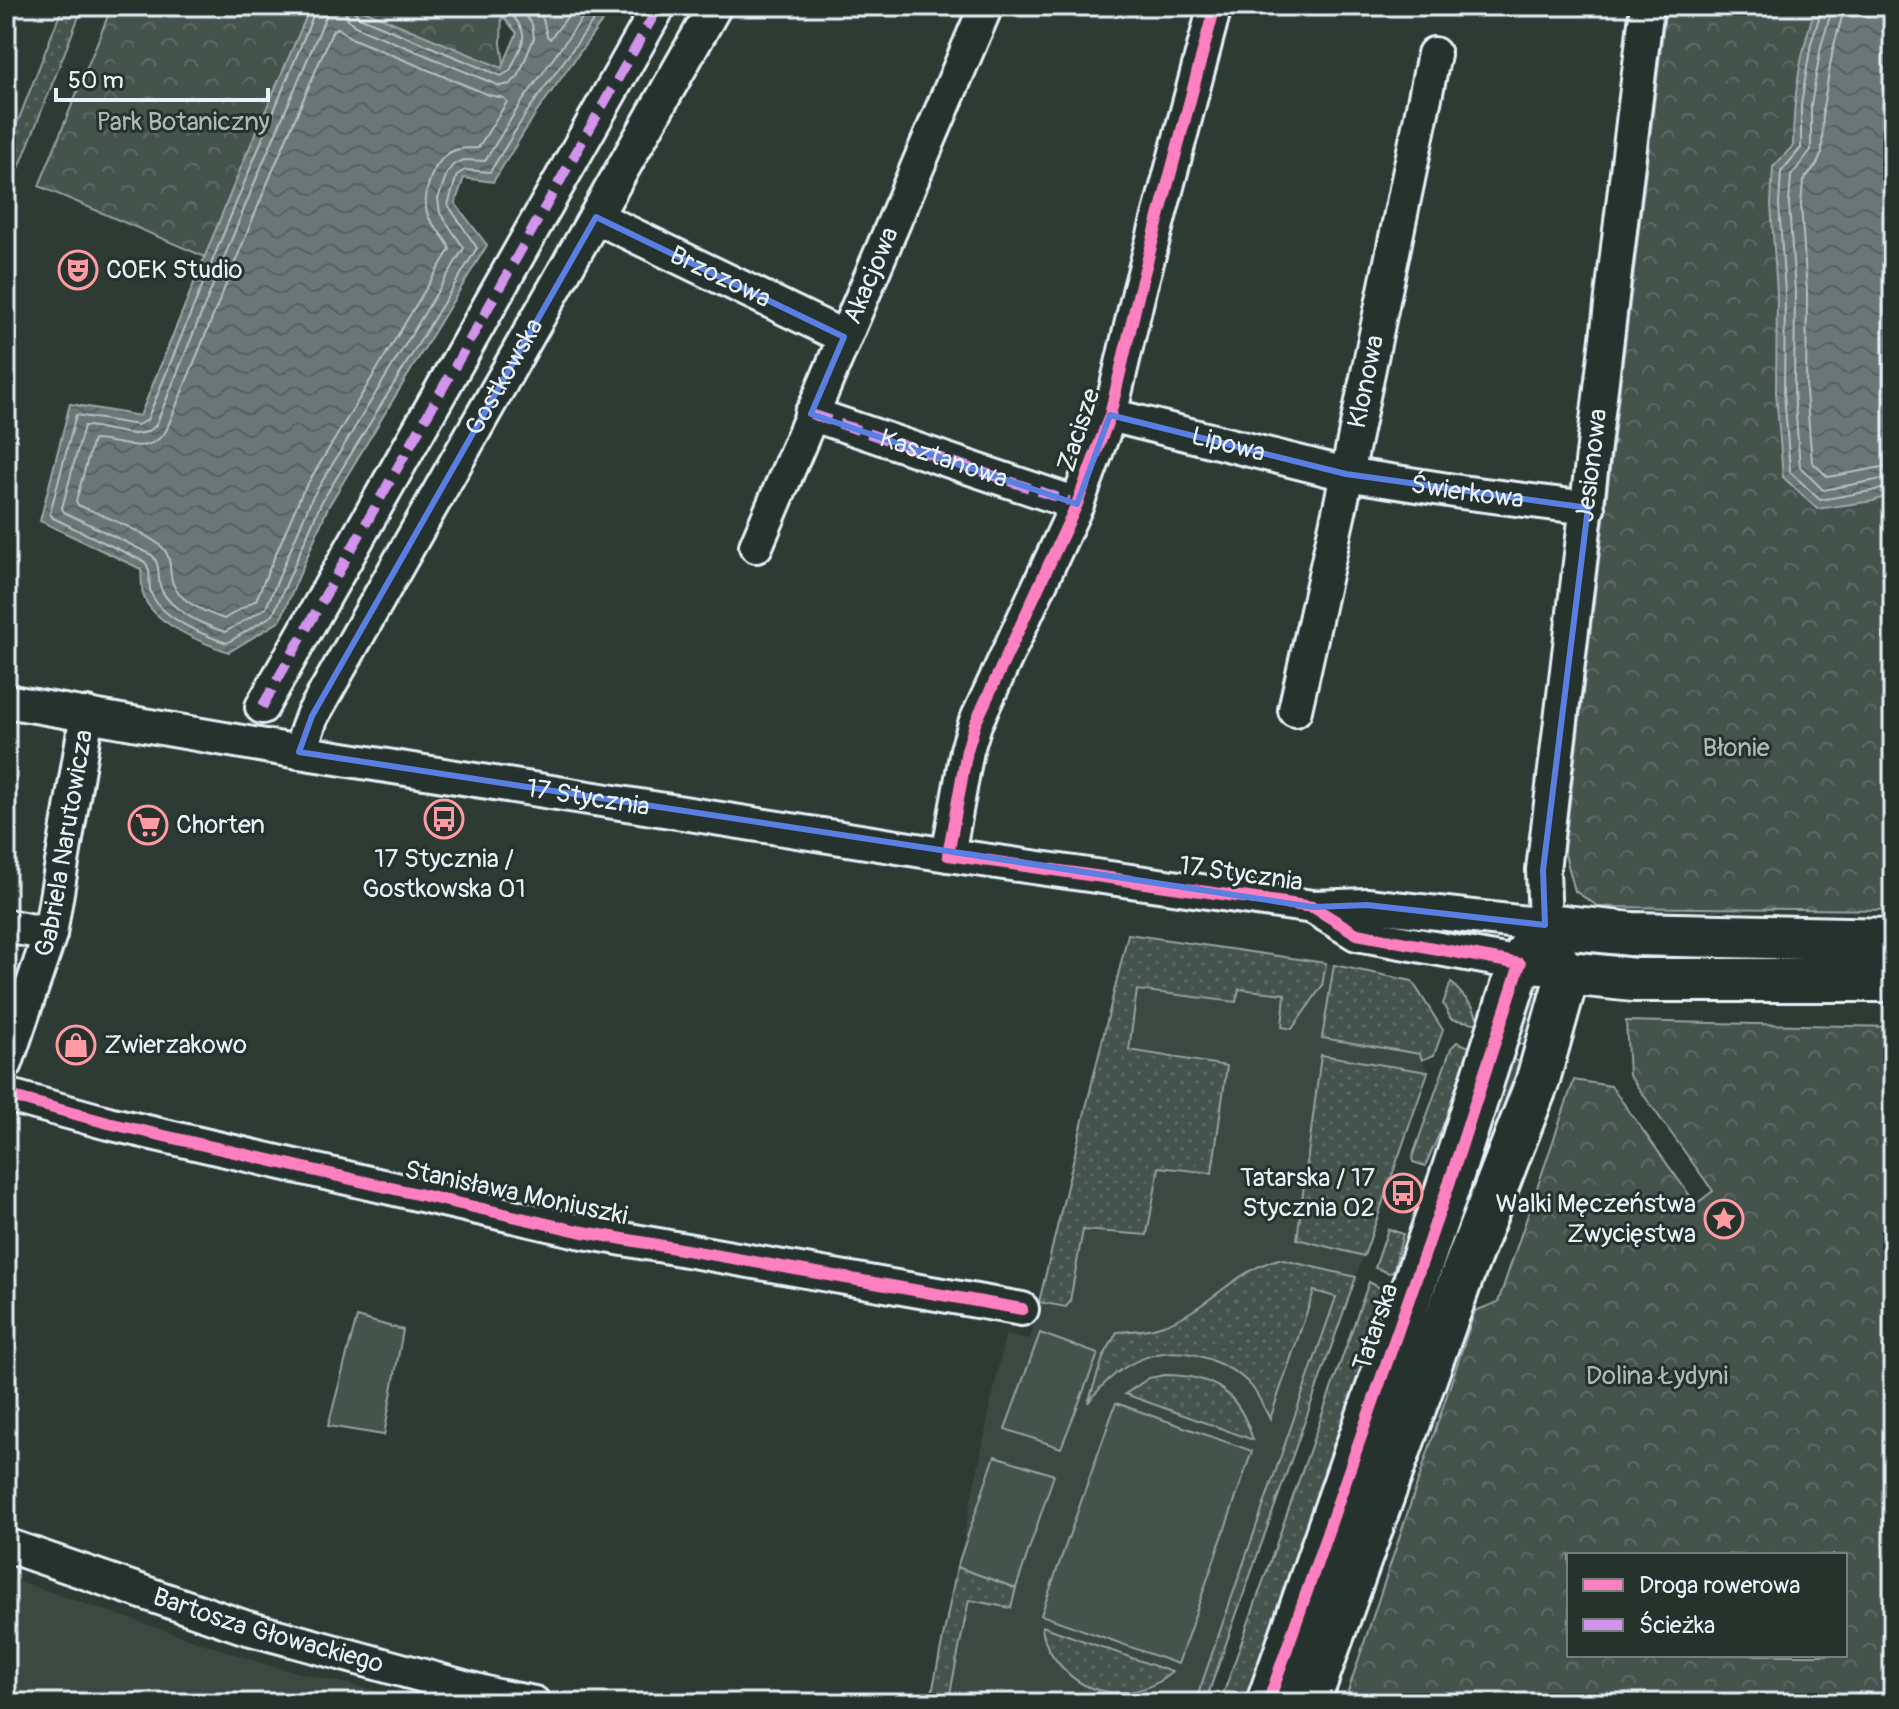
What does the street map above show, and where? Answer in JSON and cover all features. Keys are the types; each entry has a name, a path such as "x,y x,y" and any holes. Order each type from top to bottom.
{"main road":[{"name":"17 Stycznia","path":"1545,925 1632,934 1893,940"},
{"name":"Tatarska","path":"1268,1703 1449,1184 1520,964 1545,925"},
{"name":"17 Stycznia","path":"1568,973 1634,980 1893,980"},
{"path":"1308,1703 1452,1303 1537,1083 1568,973"}],"street":[{"path":"262,707 659,6"},
{"name":"Gostkowska","path":"299,752 312,716 715,6"},
{"name":"Akacjowa","path":"756,546 986,6"},
{"name":"Zacisze","path":"948,855 967,750 975,724 1077,504 1110,415 1139,292 1215,6"},
{"name":"Jesionowa","path":"1545,925 1543,870 1647,6"},
{"name":"Klonowa","path":"1295,710 1434,54"},
{"name":"Brzozowa","path":"596,217 844,337"},
{"name":"Kasztanowa","path":"811,414 1077,504"},
{"name":"Lipowa","path":"1110,415 1346,474"},
{"name":"Świerkowa","path":"1346,474 1588,508"},
{"name":"17 Stycznia","path":"6,701 299,752 948,855 1313,907 1367,905 1545,925"},
{"name":"Gabriela Narutowicza","path":"6,1063 50,934 87,714"},
{"name":"17 Stycznia","path":"1313,907 1357,934 1568,973"},
{"path":"1545,925 1568,973"},
{"path":"6,926 50,934"},
{"name":"Stanisława Moniuszki","path":"6,1095 169,1138 578,1231 1022,1309"},
{"name":"Bartosza Głowackiego","path":"6,1545 275,1637 534,1703"}],"highlighted area":[{"path":"596,217 844,337 811,414 1077,504 1110,415 1346,474 1588,508 1543,870 1545,925 1367,905 1313,907 299,752 312,716"}],"shaded area":[{"path":"1128,934 1328,963 1384,976 1428,1072 1206,1703 930,1703 1005,1335 1030,1339"},
{"path":"6,1577 267,1665 428,1703 6,1703"}],"green space":[{"path":"63,6 83,6 6,201 6,152"},
{"name":"Park Botaniczny","path":"112,6 499,6 506,75 238,271 39,186"},
{"name":"Błonie","path":"1666,6 1893,6 1893,910 1599,907 1575,891 1564,851"},
{"path":"1128,934 1326,963 1322,986 1292,1029 1282,1027 1285,994 1239,989 1236,1002 1137,990 1129,1050 1227,1066 1212,1173 1159,1167 1147,1235 1083,1230 1070,1301 1066,1307 1039,1302"},
{"path":"1334,965 1412,981 1443,1030 1434,1055 1422,1060 1420,1054 1322,1038"},
{"path":"1451,982 1473,1007 1480,1024 1451,1019 1443,1004"},
{"path":"1536,991 1542,998 1527,1047 1511,1041 1531,992"},
{"name":"Dolina Łydyni","path":"1626,1021 1893,1027 1893,1703 1344,1703 1475,1311 1498,1302 1574,1080 1611,1086 1696,1204 1713,1191 1629,1075"},
{"path":"1457,1042 1477,1050 1425,1166 1413,1162 1412,1158 1451,1048"},
{"path":"1321,1055 1428,1072 1364,1256 1297,1239"},
{"path":"1506,1058 1521,1062 1290,1682"},
{"path":"1388,1229 1403,1234 1393,1272 1389,1273 1375,1268"},
{"path":"1279,1259 1356,1277 1205,1703 1195,1703 1336,1297 1314,1291 1270,1419 1255,1391 1242,1377 1203,1357 1184,1353 1165,1353 1131,1364 1101,1387 1088,1403 1103,1358 1117,1332 1149,1329 1176,1320 1248,1272"},
{"path":"1369,1282 1390,1293 1252,1703 1220,1703"},
{"path":"357,1317 403,1330 384,1435 328,1426"},
{"path":"1040,1333 1098,1354 1061,1448 1005,1429"},
{"path":"1165,1375 1198,1379 1222,1390 1240,1410 1253,1440 1125,1394 1149,1378"},
{"path":"1116,1403 1252,1451 1178,1664 1041,1615"},
{"path":"995,1456 1054,1475 1016,1588 957,1567"},
{"path":"957,1567 1016,1588 1011,1608 969,1600 948,1703 930,1703"},
{"path":"1042,1626 1172,1672 1144,1688 1129,1692 1099,1690 1072,1677 1060,1665 1048,1647"}],"water":[{"path":"311,6 354,6 502,68 517,33 494,6 613,6 534,116 493,182 464,178 455,203 487,245 328,507 280,621 229,652 193,638 156,614 143,594 141,569 40,521 70,404 140,416 242,165"},
{"path":"1816,6 1893,6 1893,494 1873,501 1817,509 1783,477 1776,392 1777,293 1771,204 1773,167 1793,146 1798,75"}],"marked path":[{"path":"262,707 659,6"},
{"path":"811,414 1077,504"}],"cycle path":[{"path":"1215,6 1139,292 1110,415 1077,504 975,724 967,750 948,855 1313,907 1357,934 1520,964 1449,1184 1268,1703"},
{"path":"6,1095 108,1123 578,1231 1022,1309"}],"place":[{"name":"COEK Studio","path":"78,270"},
{"name":"17 Stycznia / Gostkowska 01","path":"444,819"},
{"name":"Chorten","path":"148,825"},
{"name":"Zwierzakowo","path":"76,1045"},
{"name":"Tatarska / 17 Stycznia 02","path":"1403,1193"},
{"name":"Walki Męczeństwa Zwycięstwa","path":"1724,1219"}]}
